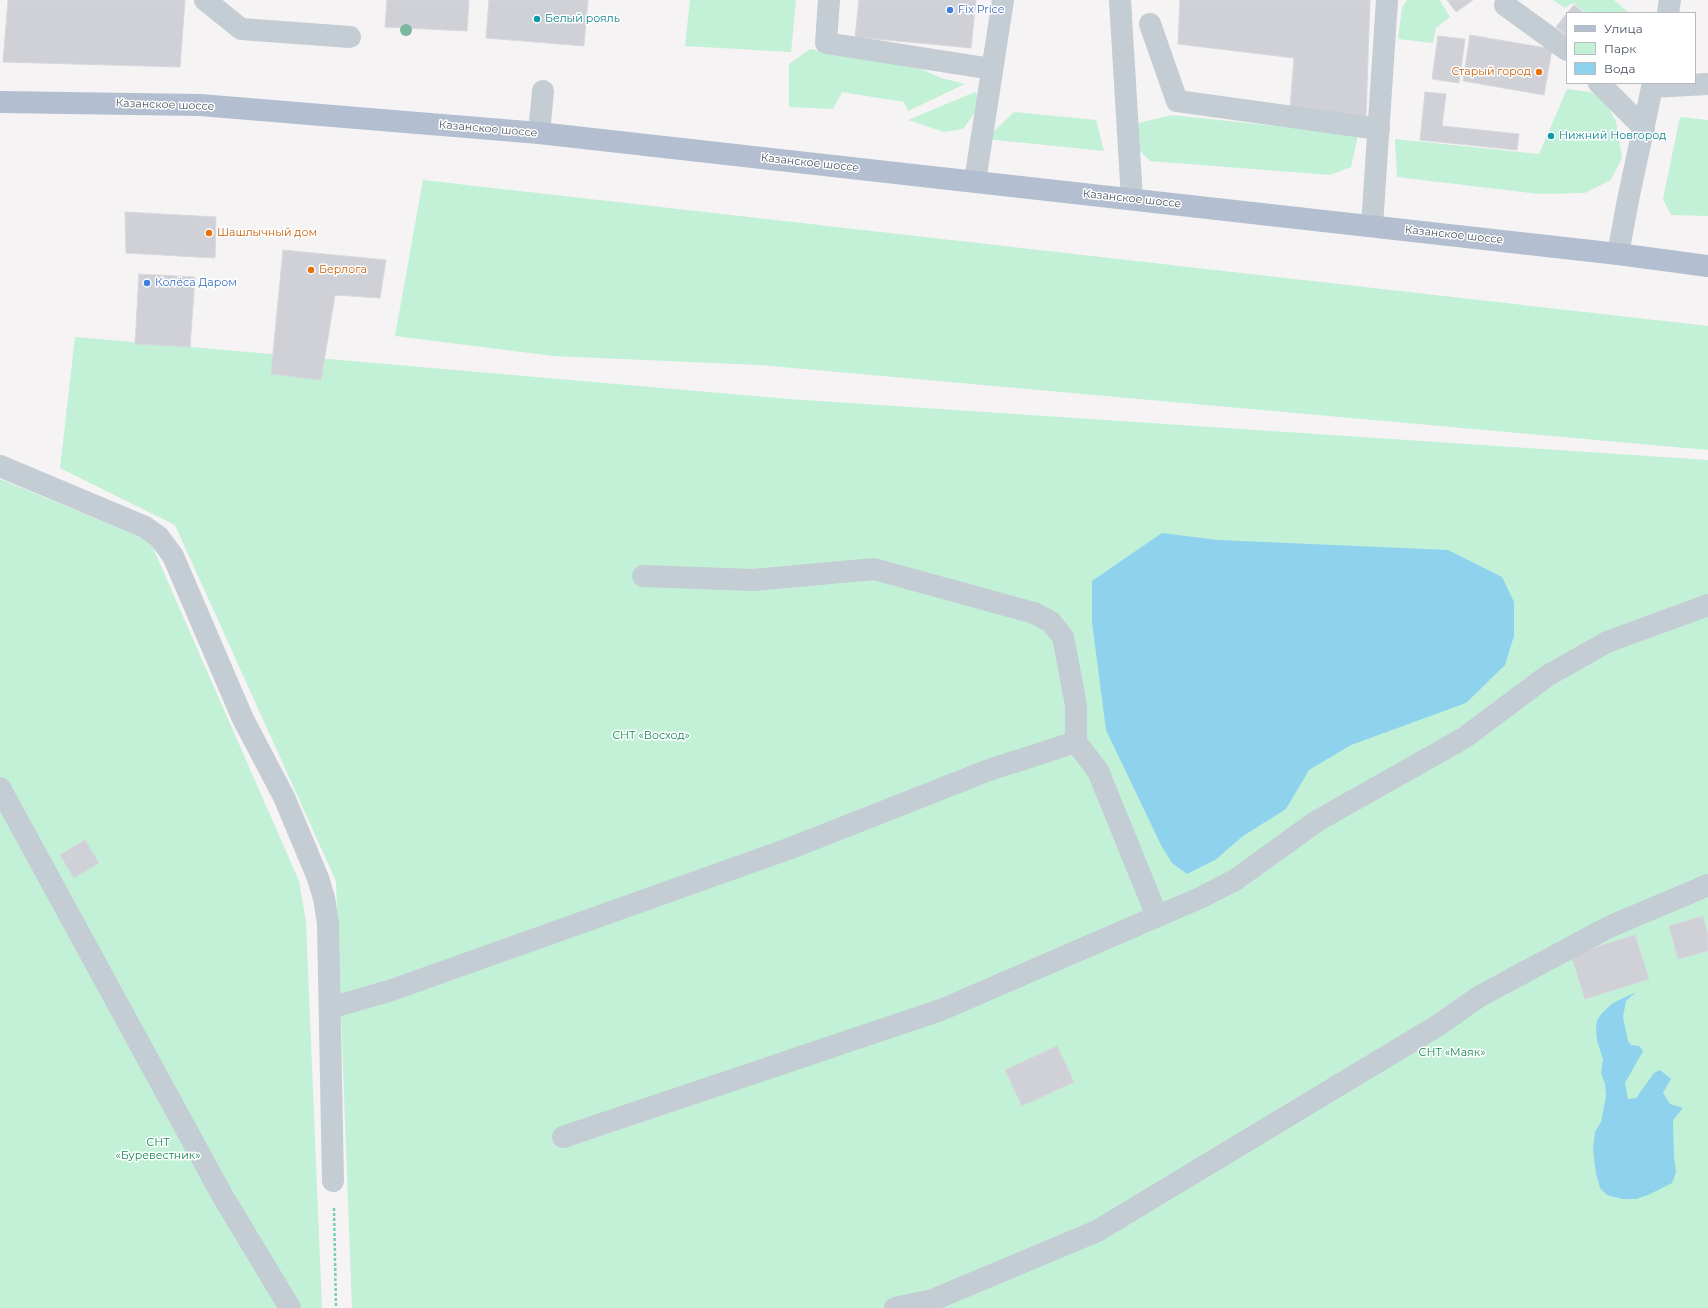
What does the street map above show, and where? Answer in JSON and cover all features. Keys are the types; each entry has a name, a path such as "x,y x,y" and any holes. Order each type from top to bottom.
{"main road":[{"name":"Казанское шоссе","path":"0,102 200,106 539,133 1372,226 1618,254 1708,266"}],"street":[{"path":"205,0 241,30 350,37"},
{"path":"830,0 826,43 992,69"},
{"path":"975,181 1003,0"},
{"path":"1120,0 1132,199"},
{"path":"1372,226 1387,0"},
{"path":"1668,12 1670,0"},
{"path":"1505,5 1566,49"},
{"path":"1150,24 1177,101 1379,129"},
{"path":"1600,84 1644,128"},
{"path":"1618,254 1652,85 1708,84"},
{"path":"539,133 543,91"},
{"path":"0,466 145,527 159,537 173,556 243,719 284,797 318,878 324,898 328,923 333,1181"},
{"path":"643,576 753,580 874,569 1034,614 1051,622 1063,638 1076,705 1076,742 1098,772 1157,916"},
{"path":"563,1137 941,1010 1202,897 1235,880 1317,821 1464,738 1547,676 1607,642 1708,605"},
{"path":"330,1008 392,990 783,851 989,770 1076,742"},
{"path":"0,788 222,1195 290,1308"},
{"path":"895,1308 932,1304 1097,1230 1437,1026 1480,996 1609,927 1708,884"}],"path":[{"path":"333,1181 336,1308"}],"green space":[{"path":"690,0 796,0 791,52 685,46"},
{"path":"1407,0 1440,0 1450,17 1436,28 1433,43 1398,39 1402,8"},
{"path":"1553,0 1614,0 1628,12 1585,12 1573,3 1565,8"},
{"path":"810,49 919,68 941,78 965,84 908,111 904,102 842,92 833,109 789,107 789,64"},
{"path":"1567,89 1591,92 1605,101 1616,121 1622,158 1611,180 1585,193 1539,194 1397,177 1395,139 1539,154"},
{"path":"975,92 979,97 974,114 963,129 944,132 908,120"},
{"path":"1014,112 1096,120 1104,151 986,139"},
{"path":"1172,115 1358,135 1351,167 1330,175 1150,161 1135,146 1130,125"},
{"path":"1680,117 1708,120 1708,216 1671,215 1663,199"},
{"path":"423,180 1708,326 1708,450 760,365 553,356 395,336"},
{"name":"СНТ «Восход»","path":"75,337 789,399 1708,460 1708,1308 352,1308 336,881 175,525 60,468"},
{"name":"СНТ «Буревестник»","path":"0,479 150,541 299,881 306,921 322,1308 0,1308"}],"water":[{"path":"1162,533 1218,540 1448,550 1502,577 1514,602 1514,636 1505,665 1466,703 1351,745 1309,770 1286,809 1243,836 1215,860 1187,874 1172,863 1161,845 1106,730 1092,622 1092,581"},
{"path":"1636,992 1626,1001 1623,1017 1628,1041 1631,1045 1639,1046 1643,1051 1625,1083 1628,1099 1636,1098 1654,1073 1660,1070 1671,1079 1663,1093 1670,1104 1683,1108 1673,1120 1676,1172 1672,1183 1648,1195 1636,1199 1622,1199 1607,1195 1600,1188 1596,1174 1593,1149 1595,1132 1601,1122 1606,1096 1605,1084 1601,1073 1603,1060 1597,1040 1596,1029 1597,1020 1602,1013 1613,1003"}],"building":[{"path":"8,0 185,0 180,67 3,62"},
{"path":"387,0 469,0 467,31 385,27"},
{"name":"Белый рояль","path":"489,0 588,0 584,46 486,38"},
{"path":"859,0 976,0 971,48 855,37"},
{"path":"1180,0 1370,0 1366,117 1290,108 1294,58 1178,44"},
{"path":"1447,0 1473,0 1456,12"},
{"path":"1574,5 1583,12 1568,12"},
{"path":"1566,14 1566,35 1556,27"},
{"path":"1470,35 1552,49 1544,95 1463,81"},
{"path":"1438,36 1465,39 1459,83 1432,79"},
{"path":"1425,92 1446,94 1442,126 1519,134 1517,150 1420,140"},
{"path":"125,212 216,217 215,258 126,253"},
{"path":"283,250 386,260 380,298 335,295 321,380 271,374"},
{"path":"139,274 195,277 190,347 135,344"},
{"path":"85,840 99,863 74,878 60,855"},
{"path":"1703,916 1708,935 1708,951 1678,959 1669,926"},
{"path":"1635,935 1649,979 1585,999 1571,955"},
{"path":"1057,1046 1074,1082 1022,1106 1005,1070"}],"place":[{"name":"Fix Price","path":"950,10"},
{"name":"Белый рояль","path":"537,19"},
{"name":"Старый город","path":"1539,72"},
{"name":"Нижний Новгород","path":"1551,136"},
{"name":"Шашлычный дом","path":"209,233"},
{"name":"Берлога","path":"311,270"},
{"name":"Колёса Даром","path":"147,283"}],"park label":[{"name":"СНТ «Маяк»","path":"1452,1053"}]}
